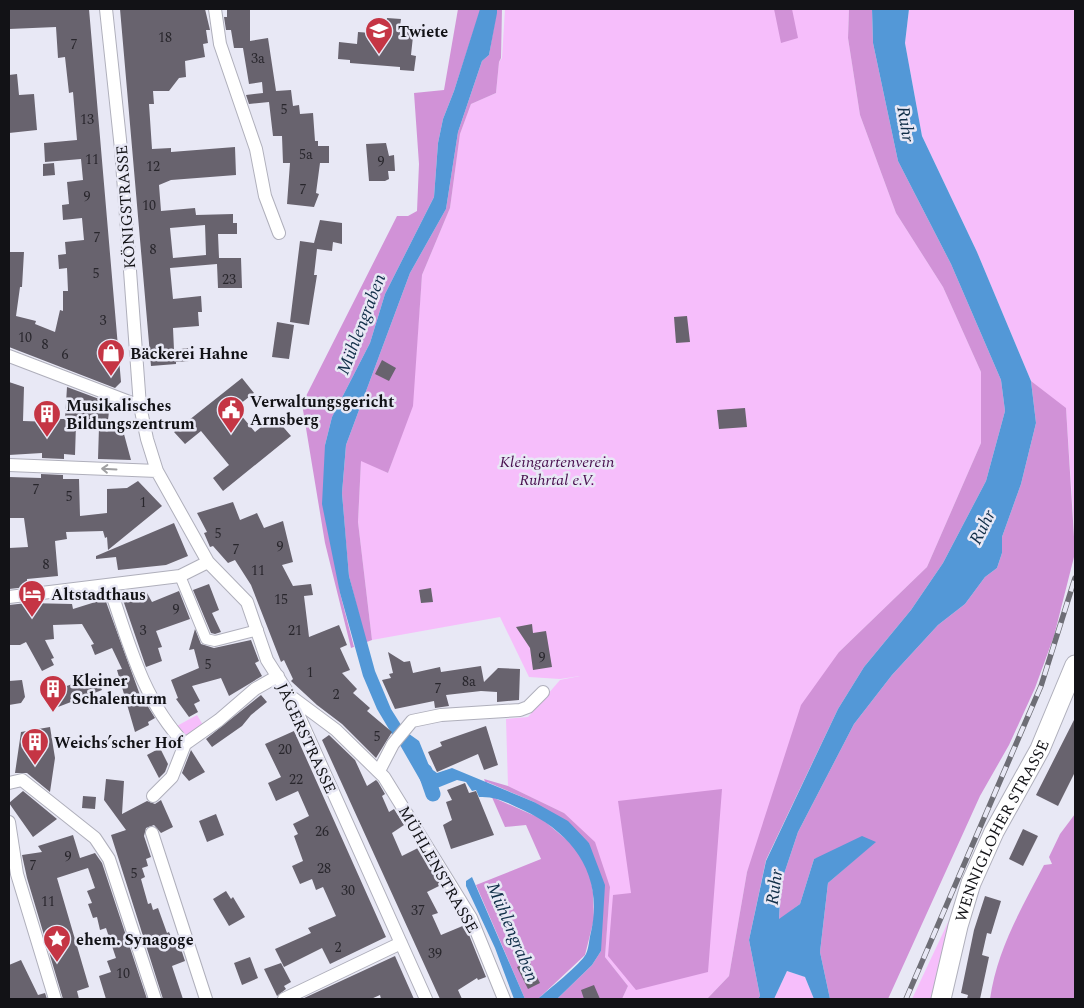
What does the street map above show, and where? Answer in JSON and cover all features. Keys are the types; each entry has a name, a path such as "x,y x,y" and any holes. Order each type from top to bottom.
{"main road":[{"name":"WENNIGLOHER STRASSE","path":"941,999 958,926 971,883 994,832 1040,749 1075,665"}],"street":[{"name":"KÖNIGSTRASSE","path":"106,9 121,149 140,406"},
{"path":"215,9 220,44 256,149 265,196 279,234"},
{"path":"9,356 140,406"},
{"name":"JÄGERSTRASSE","path":"140,406 157,472 208,562 247,602 267,660 290,696 426,999"},
{"path":"9,465 157,472"},
{"path":"9,597 180,576 208,562"},
{"path":"180,576 206,639 215,641 258,630"},
{"path":"109,585 148,693 172,731 185,744"},
{"path":"153,796 172,778 185,744 255,689 278,676"},
{"path":"379,771 393,744 407,726 416,719 441,715 525,709 543,692"},
{"name":"MÜHLENSTRASSE","path":"290,696 336,730 379,771 471,918 504,999"},
{"path":"9,783 22,780 94,838 110,859 155,999"},
{"path":"9,822 17,874 55,999"},
{"path":"152,833 206,999"},
{"path":"284,999 401,943"}],"green space":[{"name":"Kleingartenverein Ruhrtal e.V.","path":"505,9 849,9 848,38 860,115 896,213 943,287 981,372 981,443 927,567 839,652 747,872 729,976 707,999 622,999 628,986 605,957 610,887 564,813 508,786 506,719 528,717 560,680 580,676 560,679 529,677 500,617 372,640 358,522 361,460 388,473 412,406 422,275 450,208 460,134 471,104 496,93 499,62 502,58"},
{"path":"909,9 1075,9 1074,525 1066,409 1031,381 977,252 922,136 905,43"},
{"path":"197,715 203,725 186,735 175,727"},
{"path":"950,918 931,999 912,999"},
{"path":"787,971 805,977 814,999 774,999"}],"shaded area":[{"path":"458,9 480,9 443,119 438,143 434,197 385,294 370,343 332,417 325,445 340,593 354,647 351,648 325,543 302,404 397,216 408,216 417,211 419,164 414,93 444,90"},
{"path":"497,9 502,9 501,58 496,93 471,104 460,134 450,208 422,275 413,406 388,473 361,461 358,522 372,640 358,645 366,642 349,576 342,493 346,445 410,273 446,209 458,132 482,61 489,55"},
{"path":"774,9 792,9 798,38 781,43"},
{"path":"849,9 872,9 873,43 898,161 951,264 1001,380 1005,411 986,481 943,563 911,610 864,667 838,709 766,860 749,940 760,996 758,999 707,999 729,976 747,872 801,705 839,652 927,567 981,443 981,372 943,287 896,213 860,115 848,38"},
{"path":"1031,381 1066,408 1075,553 1054,636 1035,688 1009,745 980,796 888,999 830,999 820,952 828,883 875,842 814,859 800,904 779,920 781,883 798,832 854,724 892,675 938,625 965,604 985,577 997,568 1002,553 1002,537 1021,484 1036,423"},
{"path":"484,779 508,786 564,813 595,842 610,887 605,957 628,986 622,999 557,999 592,965 601,951 589,843 534,802 487,782 492,797 542,819 574,846 589,871 593,892 594,919 585,955 538,999 525,999 476,885 541,859 526,825 505,827"},
{"path":"722,789 708,972 636,990 608,956 613,895 631,893 618,801"},
{"path":"1075,814 1075,999 990,999 998,964 1011,930 1044,865 1052,864 1049,857 1060,834"}],"water":[{"path":"480,9 497,9 497,13 489,55 482,61 458,132 446,209 410,273 346,445 342,493 349,576 375,671 391,709 403,728 393,736 377,709 363,676 340,593 322,504 325,445 332,417 370,343 385,294 434,197 438,143 443,119"},
{"name":"Ruhr","path":"872,9 909,9 905,43 922,136 977,252 1031,381 1036,423 1021,484 1002,537 1002,553 997,568 985,577 965,604 938,625 892,675 854,724 798,832 781,883 779,919 800,904 814,859 862,836 876,842 828,883 820,952 830,999 814,999 805,977 787,971 774,999 758,999 760,996 749,940 766,861 838,709 864,667 911,610 943,563 986,481 1005,411 1001,380 951,264 898,161 873,43"},
{"path":"405,731 419,741 430,768 437,773 452,768 534,802 568,821 589,843 605,885 601,951 592,965 557,999 538,999 583,958 587,952 591,932 594,911 593,892 581,858 557,831 541,820 502,800 479,797 476,790 472,791 466,782 457,780 427,792 400,745"},
{"path":"472,877 525,999 514,999 495,948 466,886 466,881"}],"building":[{"path":"9,9 89,9 121,382 115,388 9,347 9,252 24,252 22,287 20,287 16,316 36,321 35,324 55,332 60,310 63,311 63,291 68,291 67,268 59,269 58,255 66,254 65,242 84,240 82,218 63,220 62,205 69,204 67,182 83,180 81,159 45,162 44,143 77,140 73,92 69,93 65,57 58,58 56,27 9,29"},
{"path":"120,9 205,9 210,30 206,30 208,43 203,44 205,57 185,61 186,77 179,78 169,91 153,91 154,104 149,104 152,149 171,148 171,152 235,147 236,175 171,180 159,185 161,211 195,208 196,215 233,214 233,223 237,223 237,234 218,234 219,258 241,258 242,288 218,288 217,264 170,268 173,299 201,296 202,312 198,312 199,326 173,328 174,350 188,348 189,361 151,366","holes":["205,225 206,255 173,258 170,228"]},
{"path":"227,9 250,9 250,41 268,38 276,91 291,90 293,106 299,105 300,114 313,113 315,141 318,141 318,146 329,146 329,163 320,163 316,193 319,194 314,207 287,204 290,163 283,163 282,136 273,136 269,102 249,104 246,95 263,93 262,82 249,84 243,48 234,48 231,30 226,30 224,17 227,17"},
{"path":"387,18 401,19 400,26 414,27 411,55 416,56 414,71 400,70 400,67 350,63 350,60 338,59 339,42 357,44 358,32 385,34"},
{"path":"17,74 19,95 34,94 37,130 9,133 9,75"},
{"path":"386,143 389,156 394,155 395,171 388,171 389,179 385,181 369,181 366,144"},
{"path":"54,163 55,175 43,176 43,164"},
{"path":"320,220 342,223 342,244 333,242 332,251 317,249 314,275 317,275 309,325 290,322 300,241 314,243"},
{"path":"687,316 690,342 676,343 674,317"},
{"path":"277,322 294,325 289,359 272,357"},
{"path":"382,360 396,368 389,381 375,374"},
{"name":"Verwaltungsgericht Arnsberg","path":"242,378 254,393 235,408 255,432 270,420 278,421 291,436 223,491 213,478 229,465 201,431 185,444 174,432"},
{"path":"9,382 24,387 23,421 54,422 54,419 65,419 67,387 110,403 108,420 121,423 131,460 98,459 99,427 76,424 75,455 64,454 64,459 42,458 42,453 9,455"},
{"path":"745,408 747,427 719,429 717,410"},
{"path":"41,474 63,475 63,479 79,479 80,516 107,513 107,489 127,488 138,481 162,506 108,550 107,537 105,538 103,531 66,532 67,539 55,541 58,576 27,579 27,587 9,589 9,548 28,547 24,518 9,518 9,477 41,478"},
{"path":"233,502 240,520 257,513 264,528 283,521 293,562 282,565 293,586 311,584 313,595 304,596 309,637 339,625 347,645 340,648 350,670 342,673 357,689 353,693 370,708 367,711 392,732 376,758 342,724 317,705 291,681 293,679 284,660 281,662 251,585 235,560 228,563 213,546 210,547 204,533 207,532 197,513"},
{"path":"174,523 188,556 166,565 118,570 116,557 96,559 96,556"},
{"path":"209,584 219,610 212,613 221,632 215,634 211,633 193,590"},
{"path":"431,588 433,602 421,603 419,590"},
{"path":"179,591 190,619 156,631 162,647 158,648 162,661 146,667 122,597 147,593 152,602"},
{"path":"105,599 144,706 147,705 155,718 148,722 149,725 135,732 117,670 122,669 112,648 95,655 91,645 94,644 82,624 53,625 54,639 45,640 54,658 51,659 54,665 42,671 26,642 20,645 9,645 9,605 27,603 72,604 73,609"},
{"path":"532,624 533,633 546,631 552,667 533,670 530,648 516,627"},
{"path":"195,629 201,644 214,648 251,640 259,661 255,663 262,676 229,696 221,678 192,686 200,701 194,704 198,712 189,717 176,699 178,698 171,680 199,668 194,649 189,650"},
{"path":"388,652 404,662 410,661 413,673 440,667 441,672 481,666 484,682 498,668 520,669 519,700 497,702 497,692 481,691 446,695 449,706 435,708 434,701 395,709 382,680 391,678 389,674 393,673"},
{"path":"96,676 102,690 58,707 52,691"},
{"path":"22,680 25,697 21,703 9,705 9,681"},
{"path":"261,695 267,702 251,715 242,726 212,747 206,739"},
{"path":"1075,718 1075,772 1058,806 1036,795"},
{"path":"486,726 498,765 484,770 478,754 437,772 428,752 442,746 440,742"},
{"name":"Weichs’scher Hof","path":"50,727 55,758 50,792 27,773 15,773 21,732"},
{"path":"294,731 386,937 330,964 322,948 284,967 275,949 311,933 308,928 336,916 323,887 316,890 312,879 300,884 292,866 303,861 294,836 298,834 293,824 309,816 298,791 276,801 268,783 281,777 265,744"},
{"path":"329,735 355,760 367,786 376,780 378,782 385,794 382,796 389,812 394,809 404,825 392,833 402,856 418,848 441,885 427,892 438,913 432,915 441,935 465,925 486,977 478,980 477,978 458,990 462,999 440,999 322,740"},
{"path":"160,748 168,764 165,772 159,778 147,755"},
{"path":"191,750 205,772 189,781 182,773"},
{"path":"106,779 124,781 122,814 147,801 155,804 161,800 173,827 161,833 154,825 146,828 144,836 151,857 146,859 148,866 142,868 145,877 141,879 148,904 151,903 153,910 158,908 167,933 169,932 172,939 177,937 185,961 172,966 183,999 163,999 111,835 126,830 104,800"},
{"path":"465,783 469,793 476,791 494,835 451,849 443,825 452,820 446,802 452,800 447,790"},
{"path":"23,791 57,819 33,837 9,803"},
{"path":"83,796 96,797 95,809 82,808"},
{"path":"216,814 224,835 207,842 199,821"},
{"path":"1023,829 1038,836 1023,866 1009,859"},
{"path":"73,835 80,858 95,853 102,863 147,999 106,999 99,976 111,972 107,961 116,958 106,928 100,930 97,917 93,918 88,904 92,903 87,891 95,888 88,868 57,878 89,987 77,991 79,999 63,999 22,855 42,852 38,846"},
{"path":"226,891 231,899 233,897 245,917 229,926 213,899"},
{"path":"985,896 1001,901 991,934 987,933 982,955 989,957 980,999 967,999 968,995 961,993 974,930"},
{"path":"395,956 414,999 381,999 380,995 371,999 302,999"},
{"path":"250,957 258,978 242,985 234,963"},
{"path":"21,960 38,995 45,993 47,999 9,999 9,965"},
{"path":"529,961 540,983 528,989 517,967"},
{"path":"281,963 291,982 284,986 286,989 277,996 264,969"},
{"path":"594,985 600,999 584,999 581,990"}],"waterway":[{"name":"Mühlengraben","path":"425,771 433,794"}],"railway":[{"path":"906,999 1041,686 1075,578"}],"place":[{"name":"Twiete","path":"379,55"},
{"name":"Bäckerei Hahne","path":"111,377"},
{"name":"Verwaltungsgericht Arnsberg","path":"231,434"},
{"name":"Musikalisches Bildungszentrum","path":"47,438"},
{"name":"Altstadthaus","path":"32,618"},
{"name":"Kleiner Schalenturm","path":"53,713"},
{"name":"Weichs’scher Hof","path":"35,766"},
{"name":"ehem. Synagoge","path":"57,963"}]}
